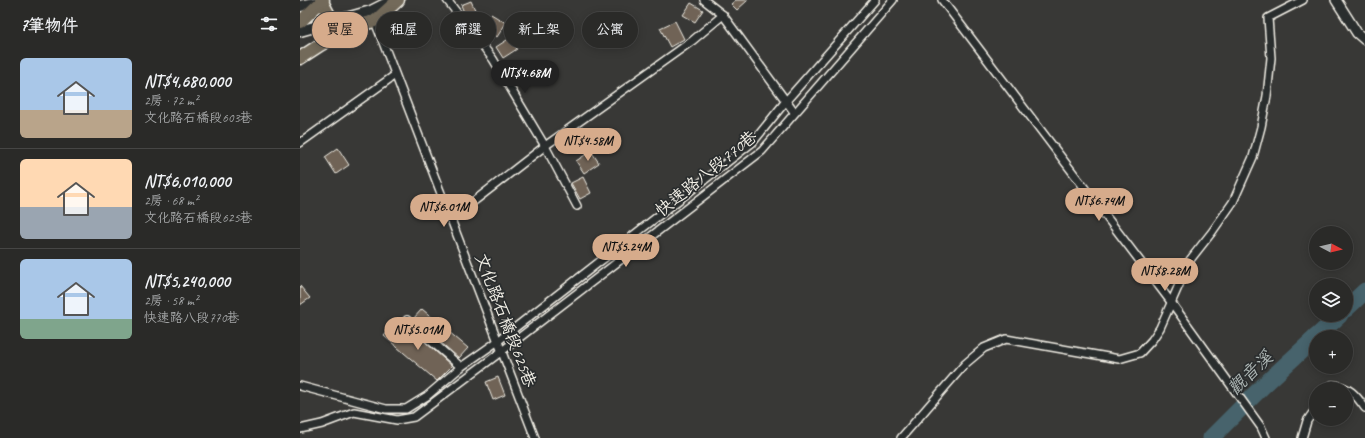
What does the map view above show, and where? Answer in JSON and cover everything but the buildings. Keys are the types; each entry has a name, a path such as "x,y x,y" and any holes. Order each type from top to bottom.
{"main road":[{"path":"300,6 323,0"},
{"path":"323,0 328,12"},
{"path":"300,22 323,0"},
{"path":"300,58 398,0"},
{"path":"368,17 373,16"},
{"path":"300,31 312,27"}],"street":[{"path":"447,0 493,59 545,146 577,206"},
{"path":"704,0 722,15 794,112"},
{"path":"300,386 386,409 406,409 427,396 461,367 498,341 753,142 786,101 875,0"},
{"name":"快速路八段770巷","path":"300,429 322,424 354,412 397,420 414,417 762,151 794,112 894,0"},
{"path":"942,0 1171,302 1262,427 1266,438"},
{"path":"901,438 964,364 984,348 1006,339 1119,359 1140,353 1152,340 1160,328 1190,260 1233,202 1253,157 1267,96 1271,58 1268,18 1303,0"},
{"path":"1336,0 1357,33 1365,40"},
{"path":"451,219 545,146 692,41 722,15"},
{"name":"文化路石橋段625巷","path":"373,16 535,438"},
{"path":"300,143 396,75"},
{"path":"407,320 461,367"},
{"path":"1353,392 1365,408"},
{"path":"1302,438 1309,418"}],"waterway":[{"name":"觀音溪","path":"1353,302 1365,291"},
{"name":"觀音溪","path":"1324,330 1332,322"},
{"name":"觀音溪","path":"1211,438 1263,386 1309,343"}]}
